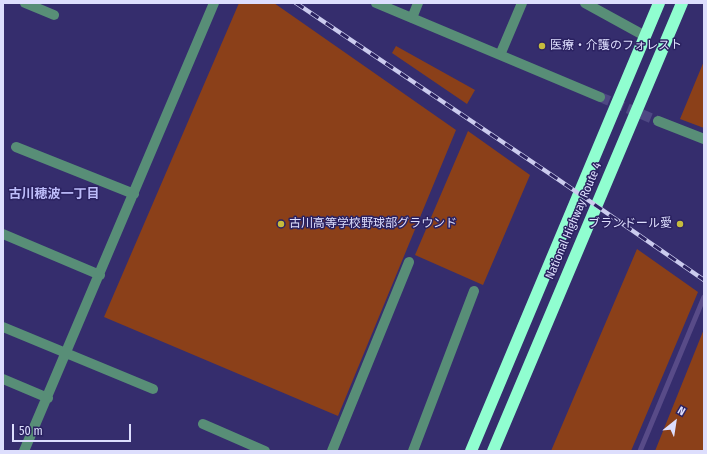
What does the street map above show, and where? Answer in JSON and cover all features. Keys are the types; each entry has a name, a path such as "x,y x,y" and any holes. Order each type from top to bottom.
{"highway":[{"name":"National Highway Route 4","path":"471,451 588,174 658,3"},
{"name":"National Highway Route 4","path":"493,451 682,3"}],"street":[{"path":"25,3 54,15"},
{"path":"24,451 48,398 214,3"},
{"path":"376,3 600,97"},
{"path":"412,18 418,3"},
{"path":"500,55 522,3"},
{"path":"586,3 645,36"},
{"path":"658,121 704,139"},
{"path":"16,147 134,194"},
{"path":"3,234 100,275"},
{"path":"332,451 409,262"},
{"path":"413,451 474,291"},
{"path":"3,327 153,389"},
{"path":"3,379 48,398"},
{"path":"203,424 264,451"}],"shaded area":[{"name":"古川高等学校野球部グラウンド","path":"239,3 274,3 456,130 338,416 104,317"},
{"path":"396,46 475,90 467,104 392,53"},
{"path":"704,61 704,128 680,119"},
{"path":"468,131 530,175 483,285 415,255"},
{"path":"637,249 698,292 631,451 551,451"},
{"path":"704,329 704,451 655,451"}],"waterway":[{"path":"640,451 704,297"}],"tunnel":[{"path":"600,97 658,121"}],"railway":[{"path":"296,3 559,180 704,280"}],"place":[{"name":"医療・介護のフォレスト","path":"542,46"},
{"name":"古川高等学校野球部グラウンド","path":"281,224"},
{"name":"ブランドール愛","path":"680,224"}],"district":[{"name":"古川穂波一丁目","path":"54,194"}]}
